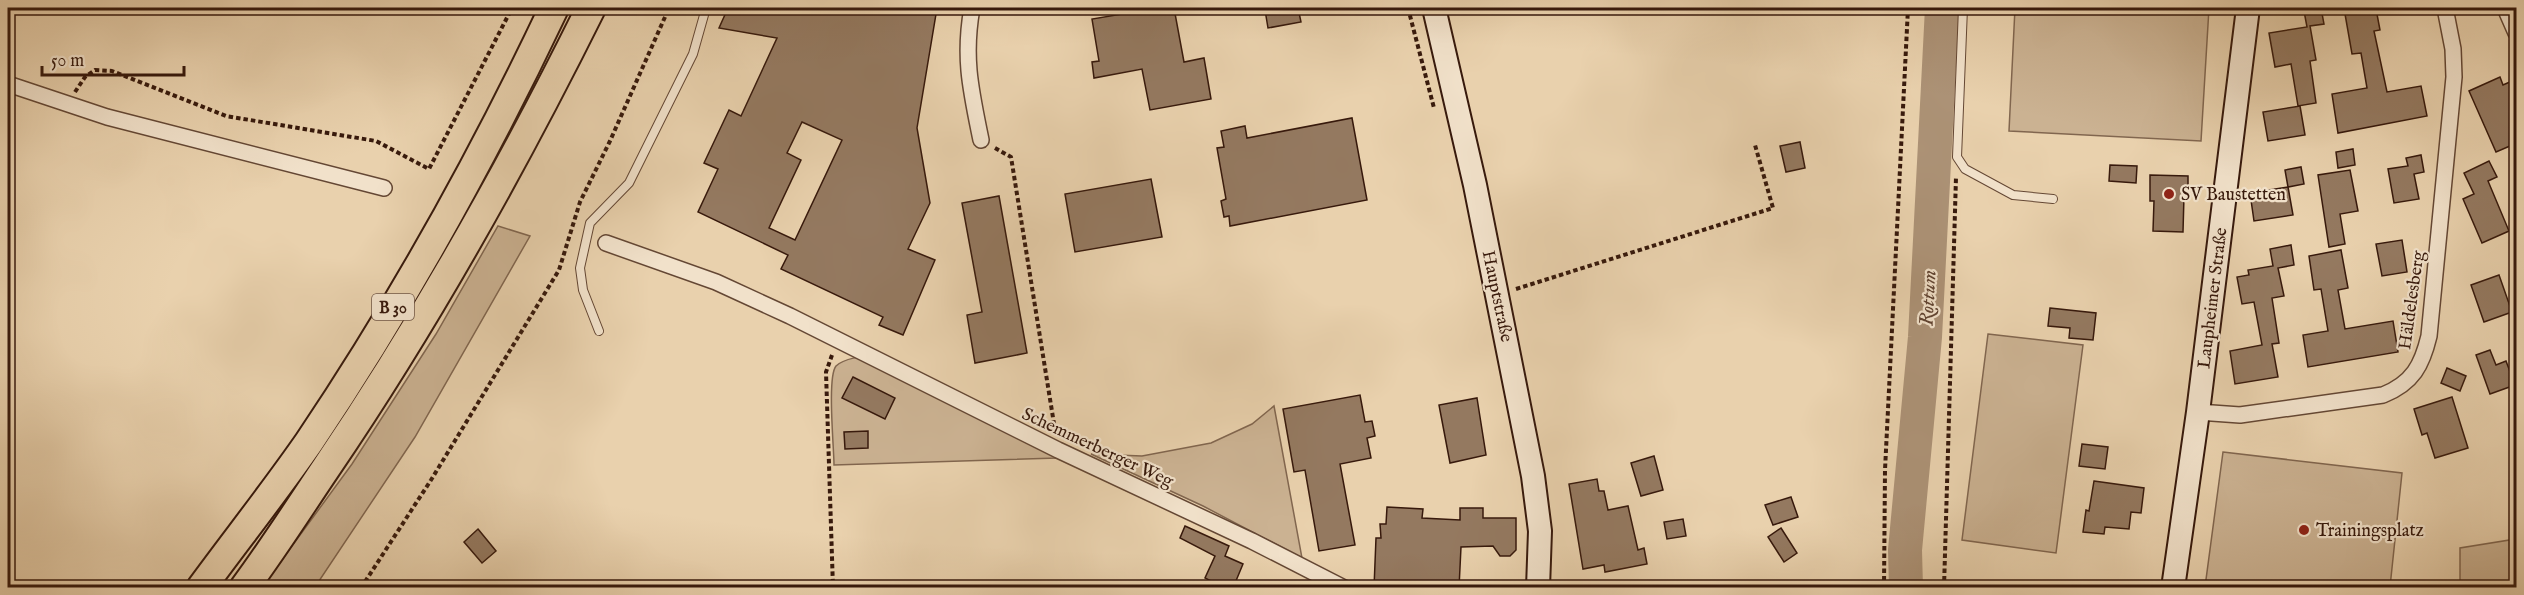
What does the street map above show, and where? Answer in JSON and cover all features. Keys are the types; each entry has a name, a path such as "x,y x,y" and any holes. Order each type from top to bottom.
{"highway":[{"name":"B 30","path":"201,588 308,442 433,243 511,98 554,8"},
{"name":"B 30","path":"243,588 340,447 450,273 506,173 591,8"}],"main road":[{"name":"Hauptstraße","path":"1434,8 1475,185 1533,476 1540,531 1538,588"},
{"name":"Laupheimer Straße","path":"2173,588 2198,412 2248,8"}],"street":[{"path":"972,8 967,38 968,73 981,140"},
{"name":"Häldelesberg","path":"2198,412 2240,415 2383,395 2404,383 2423,360 2428,336 2452,110 2453,49 2445,8"},
{"path":"2505,8 2517,33"},
{"path":"8,84 66,104 384,188"},
{"name":"Schemmerberger Weg","path":"606,243 716,282 790,316 1058,450 1252,541 1344,588"}],"lane":[{"path":"599,331 583,290 579,268 590,223 629,183 693,54 706,8"},
{"path":"1964,8 1957,157 1965,170 2013,195 2053,199"}],"path":[{"path":"66,104 86,77 95,70 112,71 226,116 376,141 429,169 512,8"},
{"path":"361,588 431,480 559,270 580,201 610,141 669,8"},
{"path":"1884,588 1885,470 1908,8"},
{"path":"981,140 1011,157 1058,450"},
{"path":"1498,295 1773,208 1755,145"},
{"path":"1944,588 1957,157"},
{"path":"833,588 826,372 836,341"}],"shaded area":[{"path":"2015,8 2209,8 2201,141 2009,131"},
{"path":"498,226 530,236 415,437 315,587 262,587 352,464 436,334"},
{"path":"1988,334 2083,345 2056,553 1962,540"},
{"path":"858,357 1058,458 834,465 831,398 833,373 841,362"},
{"path":"1274,406 1302,558 1203,506 1091,454 1142,456 1211,443 1252,424"},
{"name":"Trainingsplatz","path":"2223,452 2402,473 2390,587 2205,587"},
{"path":"2516,539 2516,587 2460,587 2460,548"}],"building":[{"path":"728,8 937,8 917,128 930,203 908,249 935,260 903,335 879,325 883,317 781,269 788,255 698,212 718,169 704,163 729,110 741,116 777,38 719,28","holes":["802,122 842,140 795,240 769,228 801,160 787,153"]},
{"path":"1158,8 1174,8 1184,62 1204,58 1211,99 1150,110 1142,69 1094,78 1092,62 1099,61 1092,19"},
{"path":"1298,8 1301,22 1268,28 1265,10"},
{"path":"2321,8 2324,24 2310,26 2316,60 2310,61 2316,103 2298,106 2291,64 2275,67 2269,33 2307,27 2304,11"},
{"path":"2376,9 2380,30 2374,31 2387,92 2421,86 2427,116 2338,133 2332,94 2367,88 2361,53 2352,54 2345,14"},
{"path":"2500,77 2503,85 2512,81 2517,92 2517,143 2496,152 2469,91"},
{"path":"2300,106 2305,135 2268,141 2263,112"},
{"path":"1352,118 1367,200 1230,226 1229,216 1224,217 1221,201 1226,199 1217,148 1224,147 1221,131 1245,126 1247,138"},
{"path":"1800,142 1805,168 1786,172 1780,146"},
{"path":"2353,149 2355,165 2338,168 2336,152"},
{"path":"2421,155 2424,172 2414,174 2419,199 2394,203 2388,169 2408,166 2406,158"},
{"path":"2489,161 2497,177 2488,181 2509,231 2482,243 2463,199 2474,194 2464,173"},
{"path":"2110,165 2137,166 2136,183 2109,181"},
{"path":"2301,167 2304,184 2288,187 2285,170"},
{"path":"2350,170 2358,211 2340,214 2345,244 2329,247 2318,175"},
{"path":"2150,175 2188,176 2188,196 2184,196 2183,232 2153,231 2154,201 2150,201"},
{"path":"1151,179 1162,237 1075,252 1065,194"},
{"path":"2288,187 2293,215 2254,221 2250,193"},
{"path":"999,196 1027,353 975,363 967,315 982,312 962,203"},
{"path":"2402,240 2407,272 2382,276 2376,244"},
{"path":"2291,245 2294,265 2278,268 2284,296 2272,298 2279,343 2272,344 2278,377 2235,384 2230,351 2262,345 2254,302 2242,304 2237,277 2249,275 2248,270 2273,266 2270,249"},
{"path":"2341,250 2348,288 2338,290 2345,329 2393,321 2398,352 2308,367 2303,335 2328,331 2321,289 2314,290 2309,256"},
{"path":"2499,275 2512,312 2484,322 2471,285"},
{"path":"2050,308 2096,313 2093,340 2069,338 2070,328 2048,326"},
{"path":"2490,350 2496,365 2506,361 2515,385 2490,394 2476,355"},
{"path":"2447,368 2466,376 2460,391 2441,383"},
{"path":"853,377 895,398 885,419 842,398"},
{"path":"1360,395 1365,422 1372,421 1375,436 1367,438 1371,458 1340,464 1355,545 1319,551 1305,470 1294,472 1283,409"},
{"path":"2452,397 2468,448 2435,458 2427,433 2422,435 2414,409"},
{"path":"1477,398 1486,455 1450,463 1439,405"},
{"path":"868,431 868,448 845,449 844,432"},
{"path":"2082,444 2108,447 2105,469 2079,466"},
{"path":"1654,456 1663,490 1641,496 1631,463"},
{"path":"1597,479 1599,491 1604,491 1608,510 1628,506 1638,550 1644,548 1647,564 1605,572 1604,565 1583,569 1569,484"},
{"path":"2094,481 2144,488 2141,513 2131,512 2129,529 2105,527 2104,534 2083,532"},
{"path":"1791,497 1798,517 1773,525 1765,505"},
{"path":"1387,507 1423,509 1422,518 1460,520 1460,508 1483,508 1483,518 1516,518 1516,550 1510,556 1500,556 1493,546 1461,547 1459,588 1374,588 1376,538 1381,538 1380,524 1386,524"},
{"path":"1683,519 1686,536 1667,539 1664,522"},
{"path":"1185,526 1229,546 1225,556 1243,564 1233,588 1215,588 1217,584 1205,578 1215,556 1180,538"},
{"path":"1781,528 1797,553 1784,562 1768,537"},
{"path":"478,529 496,551 482,563 464,542"}],"waterway":[{"name":"Rottum","path":"1906,588 1905,550 1925,337 1942,8"}],"place":[{"name":"SV Baustetten","path":"2169,194"},
{"name":"Trainingsplatz","path":"2304,530"}]}
